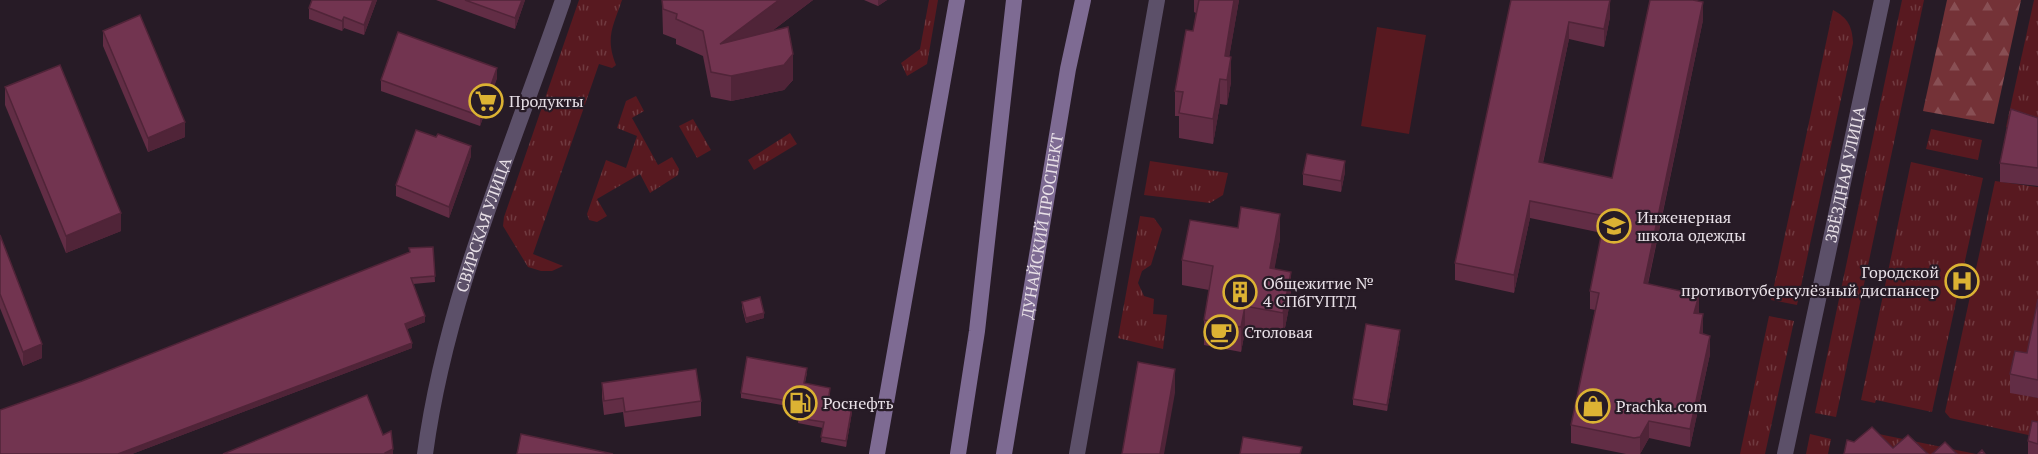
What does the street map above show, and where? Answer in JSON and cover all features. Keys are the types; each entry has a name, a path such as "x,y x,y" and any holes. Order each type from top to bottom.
{"main road":[{"path":"877,454 957,0"},
{"path":"958,454 977,330 1014,0"},
{"name":"ДУНАЙСКИЙ ПРОСПЕКТ","path":"1004,454 1050,170 1083,0"}],"street":[{"name":"СВИРСКАЯ УЛИЦА","path":"425,454 441,365 461,292 563,0"},
{"path":"1077,454 1157,0"},
{"name":"ЗВЁЗДНАЯ УЛИЦА","path":"1785,454 1882,0"}],"green space":[{"path":"579,0 622,0 613,25 611,39 616,65 612,68 599,64 533,254 563,266 552,271 541,271 528,267 503,226 504,217"},
{"path":"929,0 938,0 927,64 907,76 901,63 920,49"},
{"path":"1902,0 1924,0 1836,417 1815,413"},
{"path":"1947,0 2021,0 1994,124 1923,111"},
{"path":"2034,0 2038,0 2038,136 2006,127"},
{"path":"1833,10 1848,23 1853,43 1797,305 1771,300"},
{"path":"1377,27 1426,35 1409,134 1361,126"},
{"path":"636,96 644,111 632,118 658,165 672,157 679,169 678,175 650,193 640,174 597,199 607,216 597,222 589,220 587,214 606,160 626,168 637,136 617,128 626,101"},
{"path":"693,119 711,150 697,158 679,126"},
{"path":"1931,129 1982,140 1978,160 1926,149"},
{"path":"790,133 797,144 754,170 748,160"},
{"path":"1150,161 1228,173 1223,195 1210,203 1144,195"},
{"path":"1911,162 1983,178 1932,412 1876,400 1875,403 1861,400"},
{"path":"1995,181 2038,187 2038,317 2029,362 2010,392 2038,398 2038,437 1950,418 1945,412"},
{"path":"1140,216 1154,218 1162,229 1151,265 1142,271 1138,283 1144,296 1154,299 1153,314 1167,315 1163,349 1118,338"},
{"path":"1769,316 1794,321 1765,454 1740,454"},
{"path":"1869,432 1976,454 1881,454"},
{"path":"1810,434 1831,439 1828,454 1806,454"}],"building":[{"path":"312,0 373,0 364,25 344,17 342,21 309,8"},
{"path":"465,0 522,0 515,18"},
{"path":"662,0 779,0 720,44 788,27 793,54 784,65 731,76 711,72 703,31 676,19 677,14 663,9"},
{"path":"1199,0 1234,0 1225,56 1231,57 1227,80 1220,79 1213,119 1179,113 1183,92 1175,91 1186,30 1193,31"},
{"name":"Инженерная школа одежды","path":"1511,0 1610,0 1604,29 1569,22 1539,162 1612,178 1650,0 1703,2 1644,283 1699,295 1694,313 1703,314 1700,333 1710,336 1690,429 1649,421 1640,437 1634,438 1571,425 1599,293 1590,291 1605,216 1530,201 1514,275 1455,263"},
{"path":"140,15 185,122 148,138 103,31"},
{"path":"398,32 497,68 480,116 381,80"},
{"path":"60,65 121,213 66,236 5,87"},
{"path":"2011,109 2038,118 2038,168 2000,163"},
{"path":"416,130 436,137 438,134 471,146 449,207 396,185"},
{"path":"1307,154 1345,161 1341,181 1303,174"},
{"path":"1241,207 1280,214 1270,268 1291,272 1283,313 1245,306 1241,327 1204,320 1213,266 1182,260 1190,220 1238,228"},
{"path":"0,235 42,344 23,352 0,294"},
{"path":"433,247 435,276 411,278 425,316 405,324 412,343 118,454 0,454 0,410 82,381 410,252 409,248"},
{"path":"760,297 764,313 746,318 742,302"},
{"path":"2038,299 2038,380 2010,374 2015,351 2027,353"},
{"path":"1366,324 1400,330 1387,405 1353,399"},
{"name":"Роснефть","path":"747,357 807,368 804,383 830,388 828,403 852,407 846,441 821,437 824,422 798,418 800,403 741,393"},
{"path":"1138,362 1175,369 1160,454 1122,454"},
{"path":"696,369 701,401 625,412 623,398 604,401 602,383"},
{"path":"367,395 383,435 391,431 393,449 385,454 223,454"},
{"path":"2032,421 2038,422 2038,444 2028,441"},
{"path":"1872,427 1893,448 1908,435 1928,454 1844,454 1847,440 1854,442"},
{"path":"521,434 613,454 517,454"},
{"path":"1243,437 1302,447 1300,454 1240,454"},
{"path":"1945,442 1957,454 1932,454"}],"place":[{"name":"Продукты","path":"486,101"},
{"name":"Инженерная школа одежды","path":"1614,226"},
{"name":"Городской противотуберкулёзный диспансер","path":"1962,281"},
{"name":"Общежитие № 4 СПбГУПТД","path":"1240,292"},
{"name":"Столовая","path":"1221,332"},
{"name":"Роснефть","path":"800,403"},
{"name":"Prachka.com","path":"1593,406"}]}
